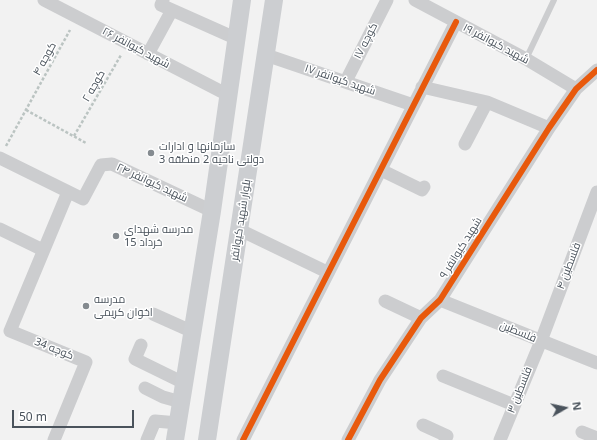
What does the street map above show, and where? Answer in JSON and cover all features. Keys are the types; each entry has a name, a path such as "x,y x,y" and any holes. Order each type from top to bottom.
{"main road":[{"path":"177,432 212,211 235,38 242,0"},
{"name":"بلوار شهید کیوانفر","path":"207,440 274,0"}],"street":[{"name":"شهید کیوانفر ۲۶","path":"44,0 64,4 77,17 228,96"},
{"path":"163,0 161,5 235,38"},
{"name":"کوچه ۱۷","path":"346,81 387,0"},
{"name":"شهید کیوانفر ۱۹","path":"415,0 429,3 456,22 526,59 576,89"},
{"path":"148,54 172,10"},
{"path":"243,440 327,272 382,170 422,87 456,22"},
{"name":"شهید کیوانفر ۱۷","path":"266,55 413,105"},
{"name":"شهید کیوانفر ۹","path":"348,440 380,380 421,318 440,300 549,128 576,89 597,70"},
{"path":"422,87 487,102 549,128"},
{"path":"465,144 487,102"},
{"name":"شهید کیوانفر ۲۴","path":"2,155 83,199 101,165 112,164 212,211"},
{"path":"382,170 422,190 424,187"},
{"path":"0,229 43,250 68,192"},
{"name":"فلسطین ۴","path":"541,341 597,192"},
{"path":"240,230 327,272"},
{"name":"کوچه 34","path":"43,250 10,331 86,362 54,440"},
{"name":"فلسطین","path":"440,300 597,364"},
{"path":"385,301 421,318"},
{"path":"153,314 192,331"},
{"name":"فلسطین ۳","path":"500,440 541,341"},
{"path":"142,345 135,359 184,383"},
{"path":"443,376 514,405"},
{"path":"145,388 163,397 181,402"},
{"path":"147,440 155,421 177,432"},
{"path":"423,425 447,436 445,440"},
{"path":"582,432 597,438"}],"lane":[{"path":"526,59 554,0"}],"path":[{"path":"26,110 86,143"}],"cycle path":[{"path":"243,440 456,22"},
{"path":"348,440 380,380 421,318 440,300 549,128 576,89 597,70"}],"place":[{"name":"سازمانها و ادارات دولتی ناحیه 2 منطقه 3","path":"151,153"},
{"name":"مدرسه شهدای 15 خرداد","path":"116,236"},
{"name":"مدرسه اخوان کریمی","path":"86,306"}]}
